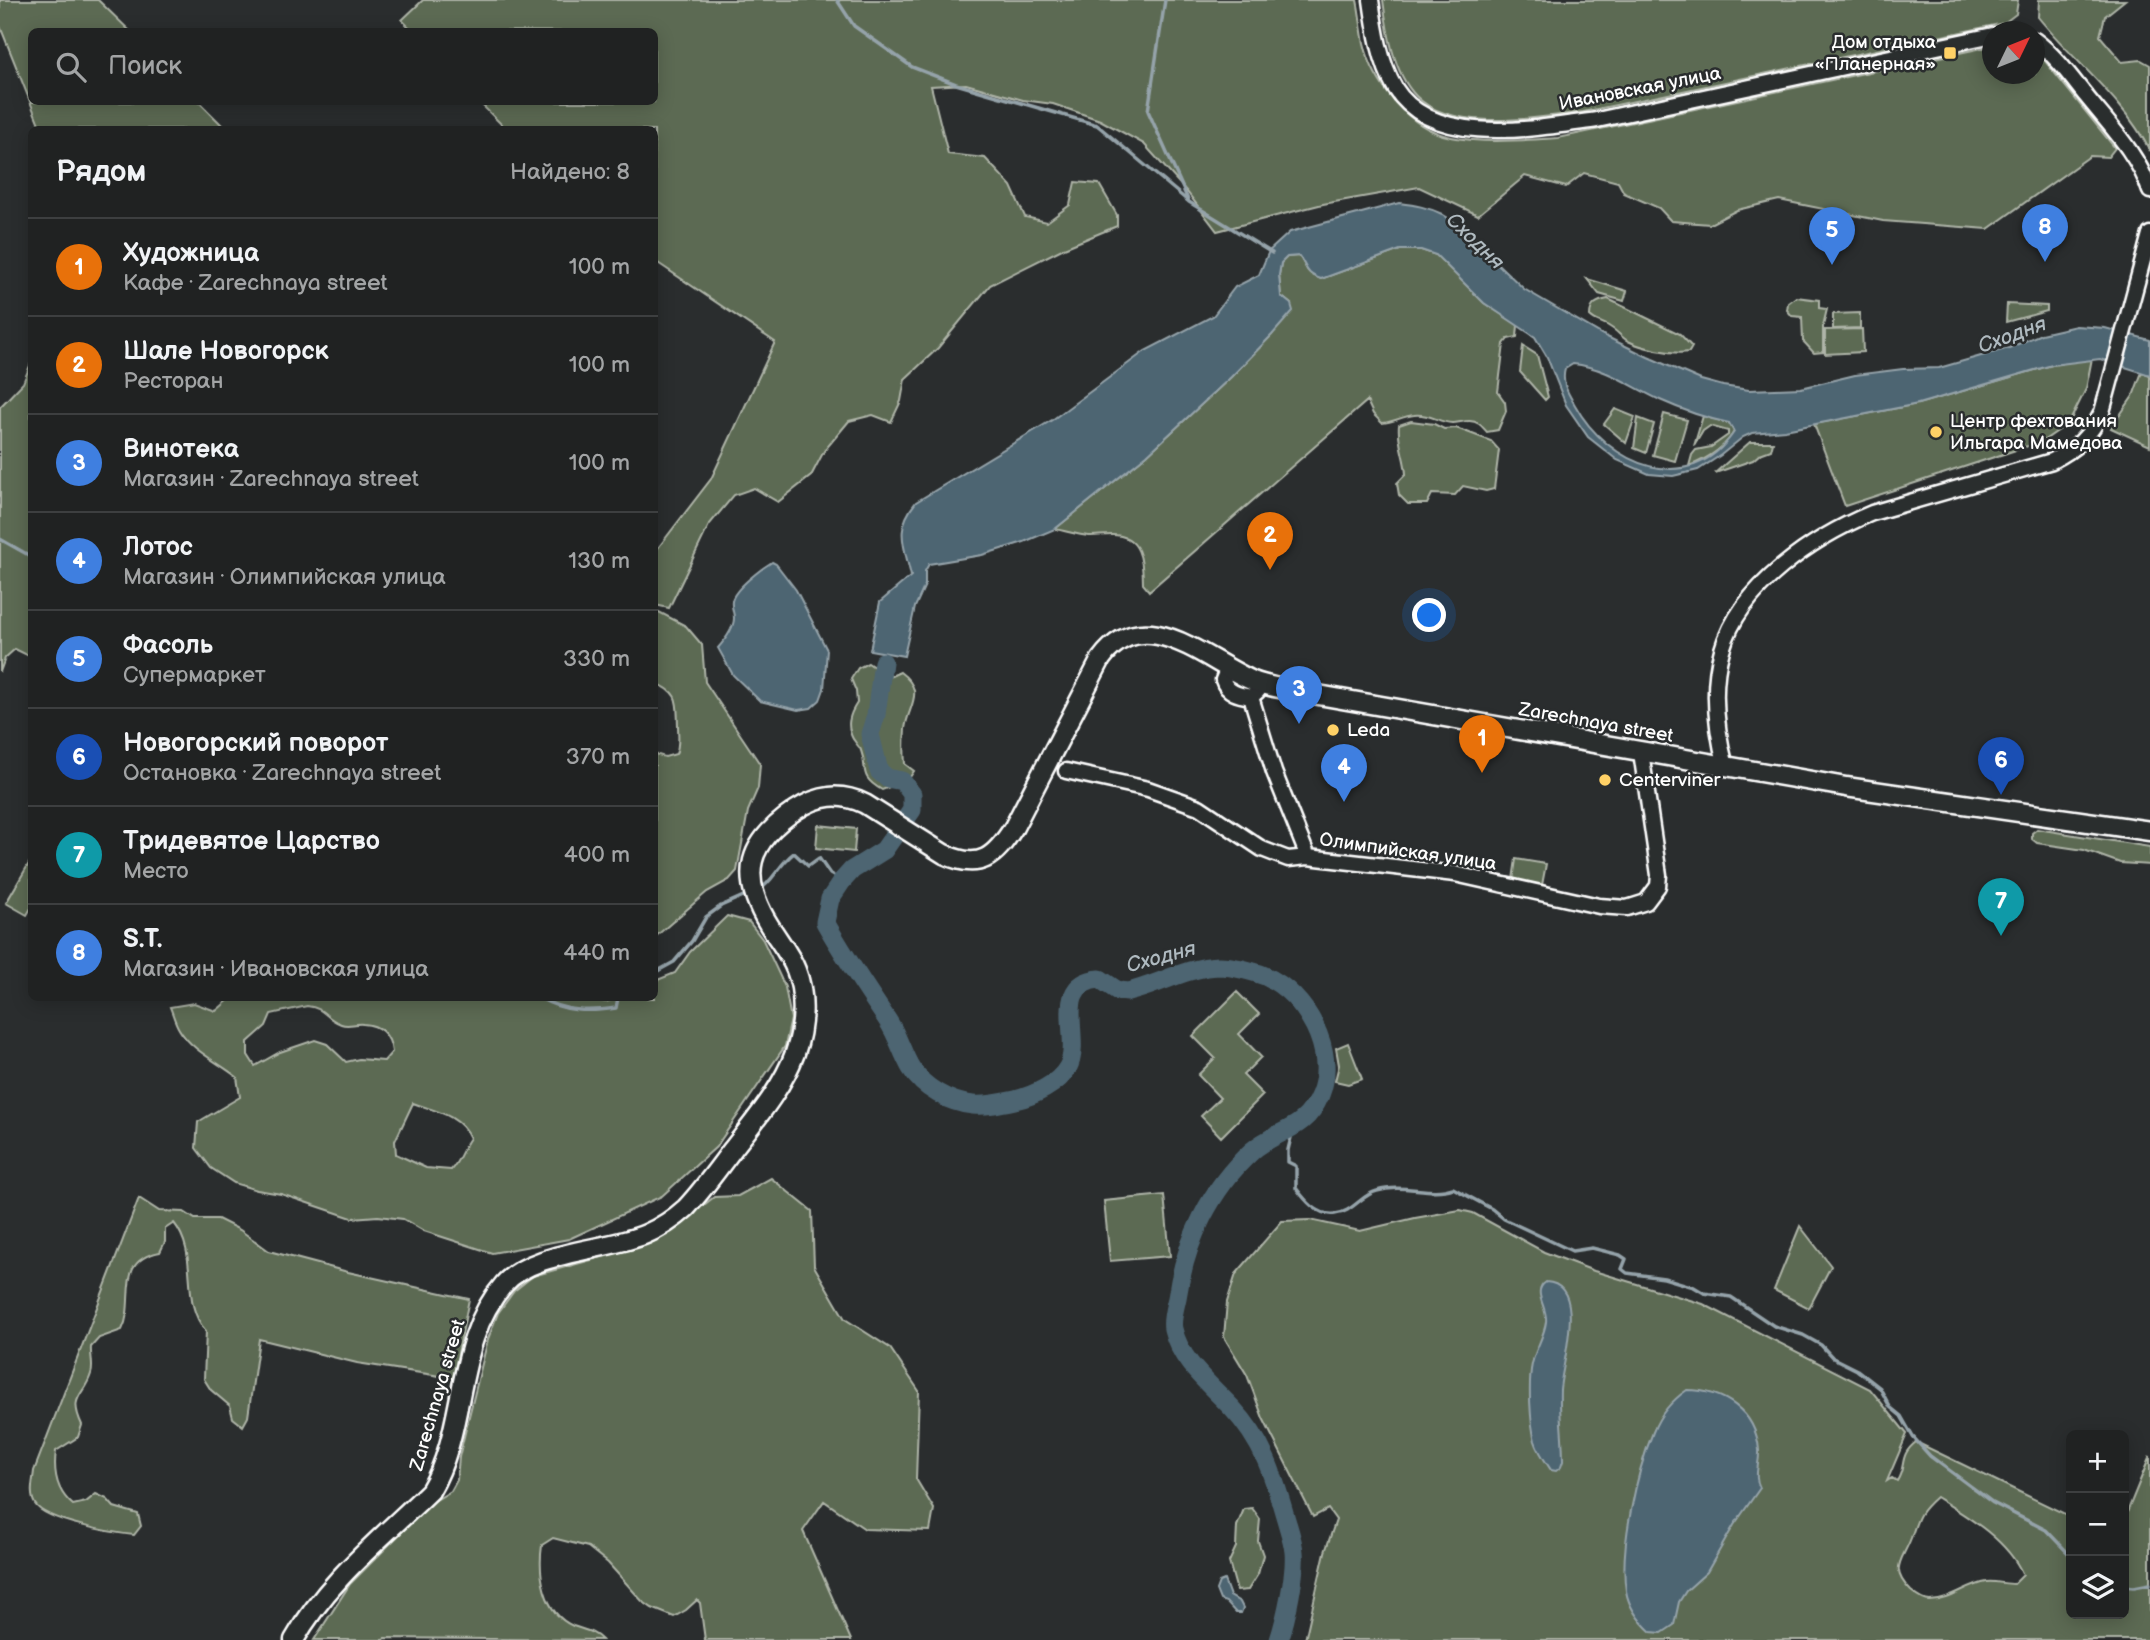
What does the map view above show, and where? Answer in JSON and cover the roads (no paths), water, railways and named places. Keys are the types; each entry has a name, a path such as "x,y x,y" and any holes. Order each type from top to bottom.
{"main road":[{"name":"Zarechnaya street","path":"294,1640 318,1605 347,1571 430,1491 438,1478 480,1320 504,1284 520,1270 538,1263 646,1234 668,1222 702,1189 784,1077 797,1044 802,1002 796,968 768,923 751,886 751,862 764,838 796,810 826,796 852,798 958,861 983,860 992,855 1014,827 1101,659 1116,642 1127,636 1155,634 1191,647 1228,668 1256,690 1846,787 2150,831"}],"street":[{"name":"Ивановская улица","path":"1371,0 1375,29 1395,88 1412,107 1429,117 1470,130 1547,127 1597,120 1982,37"},
{"path":"2045,50 2063,67 2127,145 2150,191"},
{"path":"1726,767 1717,726 1716,680 1722,650 1735,620 1774,574 1809,545 1846,524 1872,513 2052,461 2079,445 2095,426 2102,412 2150,234"},
{"path":"1256,690 1274,772 1308,857"},
{"name":"Олимпийская улица","path":"1066,771 1148,789 1199,807 1262,849 1287,859 1308,857 1455,874 1600,906 1637,907 1653,894 1658,886 1659,875 1641,752"}],"water":[{"path":"1399,203 1431,210 1471,231 1481,248 1524,289 1603,335 1648,357 1701,380 1723,386 1749,390 1801,388 1855,375 1939,368 2009,348 2041,334 2076,326 2105,328 2150,340 2150,375 2100,359 2052,365 1918,404 1785,430 1752,433 1698,470 1673,476 1649,474 1617,460 1588,437 1566,405 1547,357 1535,337 1484,303 1436,255 1421,250 1400,250 1321,279 1309,272 1299,256 1287,257 1281,263 1279,275 1281,296 1291,304 1293,311 1231,377 1147,455 1055,529 982,555 929,564 925,571 925,585 915,607 904,656 870,650 880,602 911,576 903,529 916,502 1052,420 1145,351 1213,316 1235,287 1259,275 1269,251 1290,232","holes":["1573,364 1607,373 1677,407 1729,423 1734,432 1716,453 1695,465 1672,469 1650,466 1628,457 1607,444 1589,426 1568,392 1564,379 1565,369"]},
{"path":"772,562 796,590 827,650 824,689 820,700 811,708 798,710 760,701 733,675 718,648 732,626 734,596 749,579"},
{"path":"1546,1282 1559,1286 1566,1296 1570,1311 1570,1328 1560,1390 1563,1461 1556,1471 1551,1470 1536,1445 1530,1402 1532,1364 1546,1322 1540,1290"},
{"path":"1687,1390 1725,1399 1735,1405 1752,1424 1759,1450 1757,1479 1760,1488 1734,1525 1707,1572 1686,1591 1679,1602 1674,1625 1662,1633 1651,1632 1635,1614 1627,1597 1624,1574 1627,1533 1641,1468 1653,1432 1667,1408"},
{"path":"1224,1580 1230,1596 1240,1602 1243,1608 1241,1613 1236,1613 1226,1602 1220,1600 1216,1590 1219,1582"}],"waterway":[{"path":"837,0 854,26 912,67 956,84 1097,125 1189,202"},
{"path":"1165,0 1148,111 1189,202 1272,253"},
{"path":"0,539 28,555"},
{"name":"Сходня","path":"883,662 876,715 870,734 879,771 887,778 902,781 912,794 912,810 884,850 852,870 842,881 830,899 825,922 891,1027 911,1068 930,1088 946,1098 973,1105 1015,1100 1045,1088 1064,1073 1072,1055 1071,1014 1076,990 1085,983 1100,979 1118,991 1128,992 1207,967 1242,969 1265,976 1280,985 1305,1010 1315,1026 1325,1061 1320,1095 1307,1116 1252,1151 1212,1199 1186,1257 1172,1322 1177,1341 1189,1363 1252,1433 1276,1486 1294,1552 1290,1596 1279,1640"},
{"path":"760,889 794,853 808,866 819,858 830,874 842,881"},
{"path":"658,971 674,962 692,941 706,917 721,906 750,893"},
{"path":"545,1001 567,1008 586,1010 616,1008 617,1001"},
{"path":"1293,1129 1288,1162 1296,1166 1296,1188 1312,1206 1323,1212 1341,1213 1371,1193 1387,1189 1435,1191 1453,1188 1492,1209 1504,1219 1572,1251 1592,1248 1620,1255 1626,1259 1622,1269 1627,1273 1664,1278 1694,1287 1704,1293 1731,1297 1774,1326 1803,1335 1880,1388 1890,1407 1901,1416 1913,1437 1930,1456 1993,1503 2046,1530 2066,1551"},
{"path":"2129,1586 2150,1584"}],"place":[{"name":"Дом отдыха «Планерная»","path":"1950,53"},
{"name":"S.T.","path":"2045,262"},
{"name":"Фасоль","path":"1832,265"},
{"name":"Центр фехтования Ильгара Мамедова","path":"1936,432"},
{"name":"Шале Новогорск","path":"1270,570"},
{"name":"Винотека","path":"1299,724"},
{"name":"Leda","path":"1333,730"},
{"name":"Художница","path":"1482,773"},
{"name":"Centerviner","path":"1605,780"},
{"name":"Новогорский поворот","path":"2001,795"},
{"name":"Лотос","path":"1344,802"},
{"name":"Тридевятое Царство","path":"2001,936"}]}
